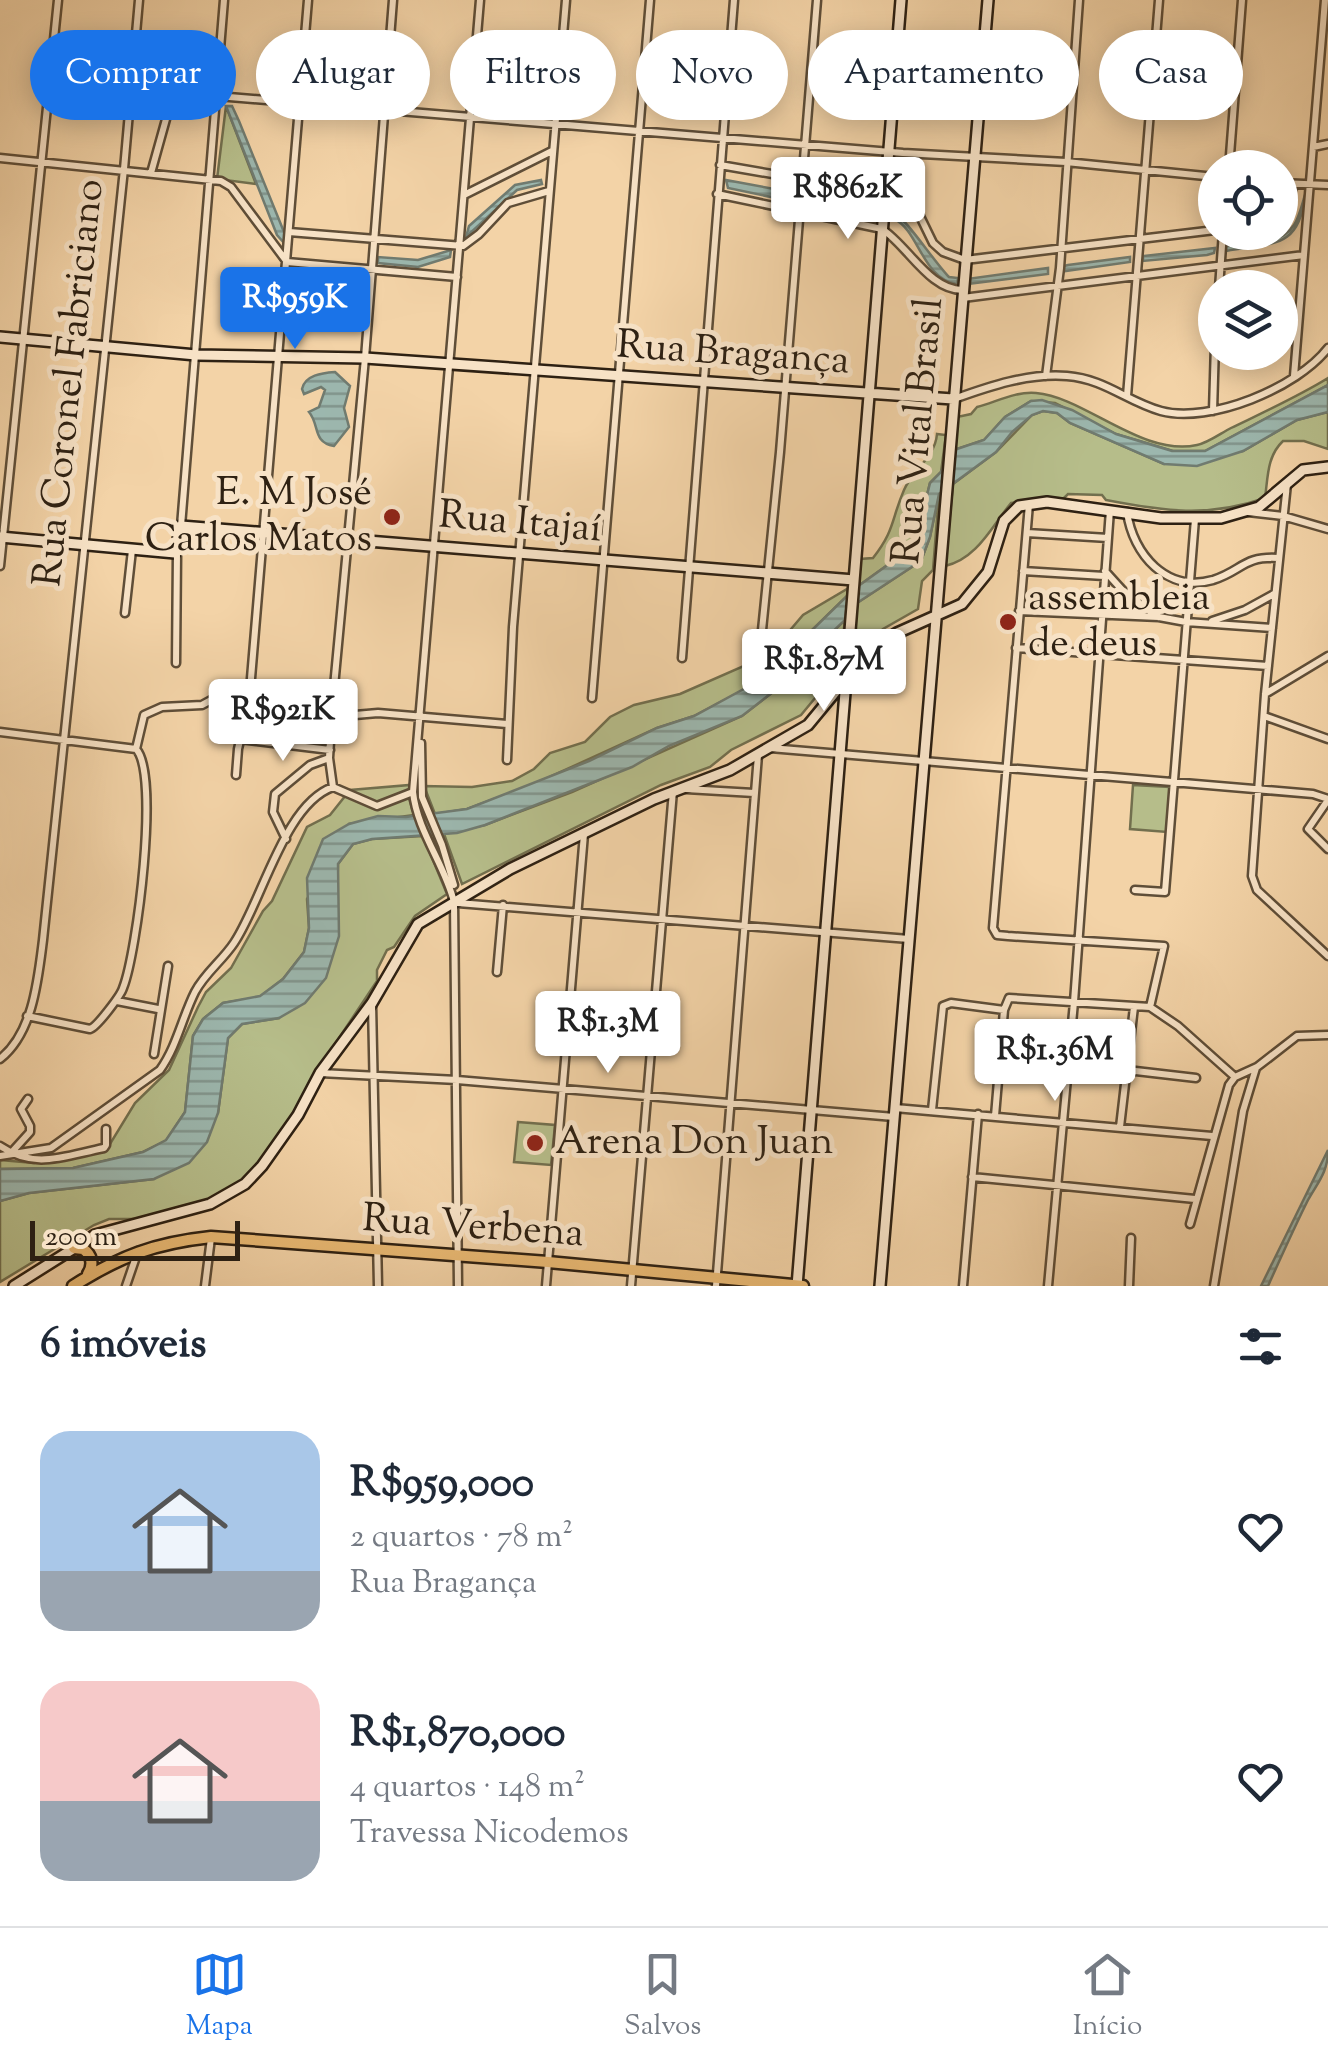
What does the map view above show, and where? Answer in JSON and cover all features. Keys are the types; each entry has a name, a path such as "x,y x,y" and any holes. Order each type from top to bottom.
{"main road":[{"name":"Rua Verbena","path":"72,1286 138,1250 211,1237 548,1262 717,1283 799,1286"},
{"path":"74,1248 82,1249 90,1257 91,1269 86,1278"}],"street":[{"path":"55,30 58,0"},
{"name":"Rua Coronel Fabriciano","path":"136,30 138,0"},
{"path":"222,30 224,0"},
{"path":"306,30 308,0"},
{"path":"391,30 393,0"},
{"path":"478,30 480,0"},
{"path":"507,760 534,370 566,0"},
{"path":"592,698 650,0"},
{"path":"682,658 734,0"},
{"path":"760,650 786,390 816,0"},
{"path":"799,1286 809,1110 901,0"},
{"name":"Rua Vital Brasil","path":"880,1286 988,0"},
{"path":"1046,376 1079,0"},
{"path":"1127,396 1159,0"},
{"path":"1230,150 1242,0"},
{"path":"1294,378 1325,0"},
{"path":"0,566 46,120"},
{"name":"Rua Coronel Fabriciano","path":"0,1059 19,1040 38,978 128,120"},
{"path":"151,173 166,120"},
{"path":"176,663 177,553 217,120"},
{"path":"236,775 248,705 299,120"},
{"path":"333,787 332,712 383,120"},
{"path":"458,1286 454,902 420,787 420,737 471,120"},
{"path":"509,120 1198,176"},
{"path":"1313,147 1328,144"},
{"path":"464,195 554,150"},
{"path":"0,158 212,179 232,187 287,262 458,277"},
{"path":"720,164 884,192 914,204 933,243 965,260 1198,232"},
{"path":"1298,184 1328,185"},
{"path":"290,232 460,247 479,234 508,203 550,191"},
{"path":"717,194 882,229 943,288 962,294 1304,255"},
{"path":"1220,270 1221,250"},
{"name":"Rua Bragança","path":"0,337 196,355 365,358 868,396 953,399 999,384 1046,376 1111,386 1175,414 1213,411 1294,378 1328,348"},
{"path":"1213,411 1214,370"},
{"path":"14,1286 107,1230 210,1204 240,1187 262,1166 298,1115 320,1073 372,1003 418,924 510,868 758,754 819,715 846,677 883,640 962,604 990,567 1004,521 1019,506 1030,503 1127,511 1161,518 1221,518 1248,512 1270,500 1302,470 1328,467"},
{"path":"1287,484 1265,694 1252,882 1328,956"},
{"path":"1030,503 993,928 997,934 1164,946 1150,1008"},
{"path":"1048,1286 1074,1002 1110,510"},
{"path":"1127,511 1132,535 1146,560 1167,576 1203,582 1226,576 1257,557 1278,558"},
{"path":"1248,512 1283,516 1328,529"},
{"path":"1135,890 1164,892 1195,518"},
{"name":"Rua Itajaí","path":"181,526 769,573 854,584"},
{"path":"1027,533 1108,538"},
{"path":"1,537 177,553"},
{"path":"125,613 132,550"},
{"path":"1023,571 1105,573 1160,617"},
{"path":"1212,622 1275,594"},
{"path":"1019,611 1160,617 1272,628"},
{"path":"1016,648 1268,666"},
{"path":"1265,694 1328,656"},
{"path":"136,750 142,719 148,711 202,705 213,699 248,705 507,724"},
{"path":"1264,716 1328,739"},
{"path":"0,732 136,750 142,756 148,798 137,930 124,987 108,1006 101,1023 90,1029 27,1016"},
{"path":"420,737 413,792 416,808 438,846"},
{"path":"240,739 330,754"},
{"path":"769,748 1312,794 1328,800 1308,827 1328,849"},
{"path":"286,839 273,812 275,794 330,754"},
{"path":"717,1283 758,754"},
{"path":"0,1156 51,1148 160,1070 171,1054 195,992 234,944 286,839 307,806 323,790 333,787 377,806 413,792"},
{"path":"678,790 754,793"},
{"path":"631,1286 661,917 678,790"},
{"path":"546,1286 584,834"},
{"path":"454,902 910,939"},
{"path":"496,972 502,905"},
{"path":"154,1054 168,966"},
{"path":"995,1116 1004,1010 1010,998 1150,1008 1178,1026 1235,1076"},
{"path":"116,1000 159,1009"},
{"path":"372,1003 378,1286"},
{"path":"932,1110 943,1006 1004,1010"},
{"path":"1120,1127 1134,1007"},
{"path":"1190,1224 1224,1096 1235,1076 1257,1067 1296,1036 1328,1035"},
{"path":"1214,1286 1242,1111 1257,1067"},
{"path":"1127,1070 1196,1078"},
{"path":"320,1073 457,1080 809,1110 932,1110 1212,1136"},
{"path":"10,1154 30,1132 21,1110 28,1099"},
{"path":"963,1286 978,1114"},
{"path":"0,1146 27,1162 104,1148 106,1129"},
{"path":"972,1177 1196,1199"},
{"path":"205,1286 211,1237"},
{"path":"1129,1286 1131,1238"},
{"path":"126,1286 138,1250"}],"green space":[{"path":"224,120 231,120 256,184 217,179"},
{"path":"1328,378 1328,385 1205,451 1173,451 1116,434 1055,403 1031,401 1005,417 984,440 954,450 957,417 1021,394 1055,397 1156,442 1197,445"},
{"path":"1043,411 1057,413 1070,423 1164,464 1243,451 1297,420 1328,412 1328,449 1304,441 1283,441 1271,460 1265,498 1225,508 1167,509 1106,500 1102,495 1068,494 1064,498 1011,503 975,549 945,566 953,484 996,452 1032,415"},
{"path":"937,434 946,435 941,472 930,483 916,540 857,587 860,559 873,558 880,548 904,490 928,457"},
{"path":"939,494 933,570 922,581 918,609 883,629 854,655 857,603 921,561"},
{"path":"847,589 848,595 749,687 694,716 657,728 532,785 467,809 435,814 424,786 472,787 512,781 534,769 550,753 585,742 610,717 634,705 680,694 769,655 803,615"},
{"path":"845,620 839,669 801,715 731,750 710,767 661,785 462,884 444,834 485,825 572,792 742,716 787,681"},
{"path":"410,785 408,795 414,815 349,824 307,899 309,928 304,952 283,979 260,997 223,1003 203,1019 193,1036 185,1112 166,1141 143,1152 73,1168 0,1169 0,1160 34,1163 107,1149 135,1103 169,1070 206,992 231,968 272,901 307,827 330,815 350,790"},
{"path":"1133,785 1170,787 1167,832 1130,829"},
{"path":"423,836 447,894 415,916 394,947 387,950 377,970 377,981 260,1164 243,1180 208,1201 94,1225 0,1282 0,1201 29,1193 154,1179 218,1113 228,1038 242,1024 279,1018 337,899 338,864 353,844"},
{"name":"Arena Don Juan","path":"518,1122 555,1125 551,1165 514,1162"}],"water":[{"path":"236,115 286,237 285,244 277,235 232,120 236,120"},
{"path":"541,180 542,184 517,190 466,237 469,226 515,185"},
{"path":"726,180 796,193 795,202 728,188"},
{"path":"807,198 877,209 875,217 806,206"},
{"path":"895,214 949,277 958,278 957,284 945,280 928,264 909,233 894,219"},
{"path":"451,250 450,257 418,267 378,263 378,257 418,260"},
{"path":"1215,250 1207,255 1143,261 1143,256"},
{"path":"1130,257 1130,262 1059,272 1060,267 1068,265"},
{"path":"1048,268 1048,274 967,284 967,279"},
{"path":"335,372 350,386 344,408 349,427 334,446 319,437 309,412 319,407 325,390 321,387 304,394 302,389 310,378"},
{"path":"1328,385 1328,412 1297,420 1243,451 1197,466 1164,464 1070,423 1057,413 1043,411 1032,415 996,452 939,494 921,561 857,603 857,587 916,540 930,483 954,450 984,440 1005,417 1031,401 1042,400 1072,410 1116,434 1172,451 1205,451"},
{"path":"848,595 845,620 787,681 742,716 669,746 632,767 485,825 457,833 353,844 338,864 339,936 326,978 305,1003 279,1018 242,1024 228,1038 218,1113 207,1142 189,1163 154,1179 29,1193 0,1201 0,1169 73,1168 143,1152 166,1140 185,1112 193,1036 203,1019 223,1003 260,996 283,979 304,952 309,928 307,878 323,839 349,824 378,816 406,817 467,809 694,716 762,679"},
{"path":"1328,1150 1324,1171 1268,1286 1261,1286"}],"place":[{"name":"E. M José Carlos Matos","path":"392,517"},
{"name":"assembleia de deus","path":"1008,622"},
{"name":"Arena Don Juan","path":"535,1143"}]}
